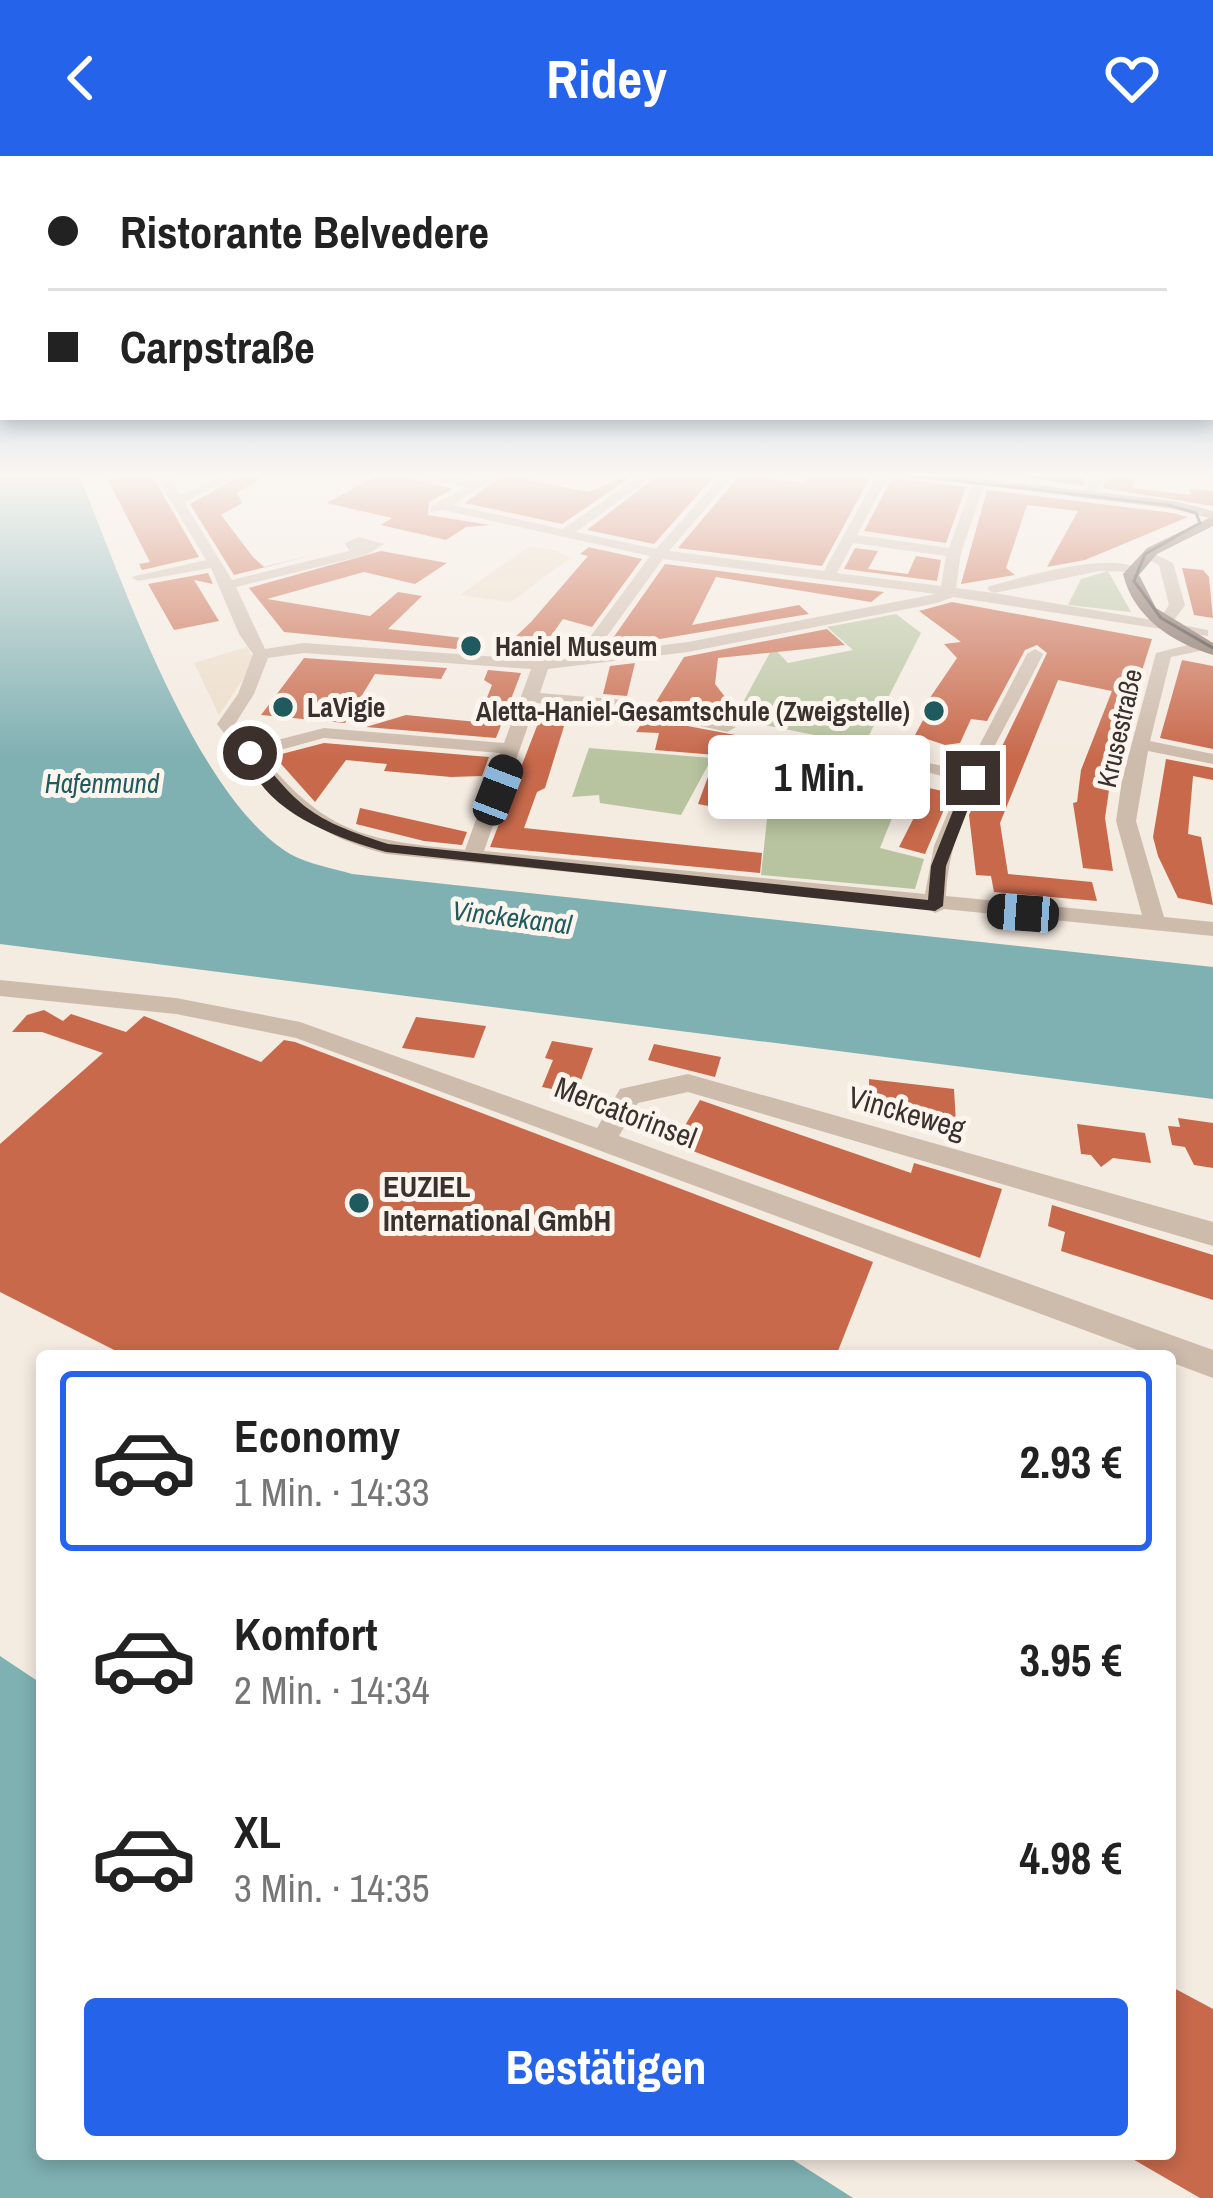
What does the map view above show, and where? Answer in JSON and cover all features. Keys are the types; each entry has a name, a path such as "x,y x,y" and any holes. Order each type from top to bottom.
{"main road":[{"path":"1143,568 1136,595 1208,642"}],"street":[{"path":"138,577 183,568"},
{"path":"219,568 260,658"},
{"path":"229,585 296,568"},
{"path":"580,661 648,568"},
{"path":"759,568 1127,623 1169,619 1177,604 1168,568"},
{"path":"827,578 833,568"},
{"path":"947,595 951,568"},
{"path":"994,589 1093,568"},
{"path":"947,595 786,631 541,665 304,648 260,658 226,724 286,801 320,826 386,848 935,906 1213,929"},
{"name":"Krusestraße","path":"1155,924 1126,821 1140,744 1164,652 1208,642"},
{"path":"935,906 938,866 973,778 1035,654"},
{"path":"472,857 541,665"},
{"path":"531,697 635,706 727,727"},
{"path":"250,753 324,733 513,749"},
{"path":"1140,744 1213,759"},
{"path":"905,764 973,778"},
{"name":"Mercatorinsel","path":"0,988 176,1006 300,1030 1175,1350"},
{"name":"Vinckeweg","path":"604,1139 629,1096 688,1083 1213,1234"},
{"name":"Mercatorinsel","path":"1176,1350 1213,1364"}],"green space":[{"path":"1108,571 1131,612 1068,605 1081,579"},
{"path":"896,614 921,633 864,745 734,719 773,647 788,663 853,650 827,627"},
{"path":"589,748 712,758 681,815 600,803 599,795 572,797"},
{"path":"796,748 910,773 880,848 924,859 915,889 761,875 767,819"}],"shaded area":[{"path":"498,568 556,568 511,602 460,595"},
{"path":"247,647 255,661 219,715 194,663"}],"water":[{"path":"0,568 116,568 192,735 255,825 290,854 352,874 1213,967 1213,1099 0,944"},
{"path":"0,1656 36,1680 36,2160 793,2160 853,2198 0,2198"}],"building":[{"path":"230,568 261,568 234,575"},
{"path":"319,568 439,568 415,584 364,572 267,599 370,616 398,592 422,596 388,629 462,638 456,649 284,632 249,588"},
{"path":"577,568 635,568 592,627 563,619 537,655 496,652 500,643 510,642"},
{"path":"662,568 699,568 884,592 871,602 716,577 692,625 799,605 809,614 606,648"},
{"path":"911,568 939,568 937,581 844,569 908,574"},
{"path":"965,568 1006,568 1015,575 961,584"},
{"path":"1182,568 1203,570 1209,577 1213,618 1194,615"},
{"path":"208,573 213,584 194,580 219,621 174,630 148,584"},
{"path":"952,602 1152,639 1113,762 1105,818 1113,871 1083,868 1073,803 1112,691 1058,680 1000,823 1008,874 1092,882 1097,901 994,892 991,876 976,875 969,815 1047,653 1037,645 1025,650 987,721 971,719 960,743 945,745 915,735 929,709 923,708 957,658 944,644 961,642 919,611"},
{"path":"827,629 845,645 718,658 715,684 729,702 727,720 656,702 684,657"},
{"path":"304,658 447,668 441,679 375,674 345,723 261,715"},
{"path":"1182,660 1213,666 1213,749 1160,738"},
{"path":"635,663 627,696 603,694 610,666"},
{"path":"488,670 521,673 496,738 366,727 406,715 477,722 492,685 484,680"},
{"path":"544,708 569,710 545,788 537,792 524,828 762,853 760,873 490,847"},
{"path":"645,718 762,740 759,747 774,749 763,792 755,791 745,813 698,804 716,755 655,750 659,733 636,732"},
{"path":"324,743 489,757 482,776 451,777 384,771 387,764 346,760 315,802 274,756"},
{"path":"1166,759 1213,768 1213,780 1193,776 1188,834 1201,837 1213,905 1178,898 1158,856 1153,837"},
{"path":"929,788 951,793 925,854 899,847"},
{"path":"360,808 467,832 462,845 424,841 356,824"},
{"name":"EUZIEL International GmbH","path":"44,1010 63,1021 71,1014 126,1032 144,1016 261,1062 284,1040 295,1042 873,1262 838,1350 114,1350 0,1292 0,1144 103,1053 42,1032 12,1032 27,1015"},
{"path":"416,1017 486,1026 474,1058 402,1048"},
{"path":"552,1041 593,1048 576,1094 542,1087 553,1060 545,1058"},
{"path":"654,1044 721,1057 715,1077 648,1060"},
{"path":"869,1079 954,1089 956,1123 923,1119 923,1129 904,1126 903,1116 869,1111"},
{"path":"700,1100 911,1173 914,1163 1002,1189 980,1258 674,1144"},
{"path":"1178,1118 1213,1123 1213,1168 1194,1165 1185,1147 1172,1145 1168,1126 1180,1127"},
{"path":"1077,1124 1145,1133 1151,1163 1113,1158 1101,1167 1091,1155 1081,1154"},
{"path":"1052,1205 1213,1255 1213,1300 1061,1251 1065,1232 1048,1226"},
{"path":"1176,1989 1213,2009 1213,2198 1200,2198 1134,2160 1176,2160"}],"tram line":[{"path":"1139,568 1134,581 1161,618 1213,648"}],"place":[{"name":"Haniel Museum","path":"471,646"},
{"name":"LaVigie","path":"283,707"},
{"name":"Aletta-Haniel-Gesamtschule (Zweigstelle)","path":"934,711"},
{"name":"EUZIEL International GmbH","path":"359,1203"}],"route":[{"path":"250,753 286,801 320,826 386,848 935,906 938,866 973,778"}],"water label":[{"name":"Hafenmund","path":"102,783"},
{"name":"Vinckekanal","path":"512,917"}]}
